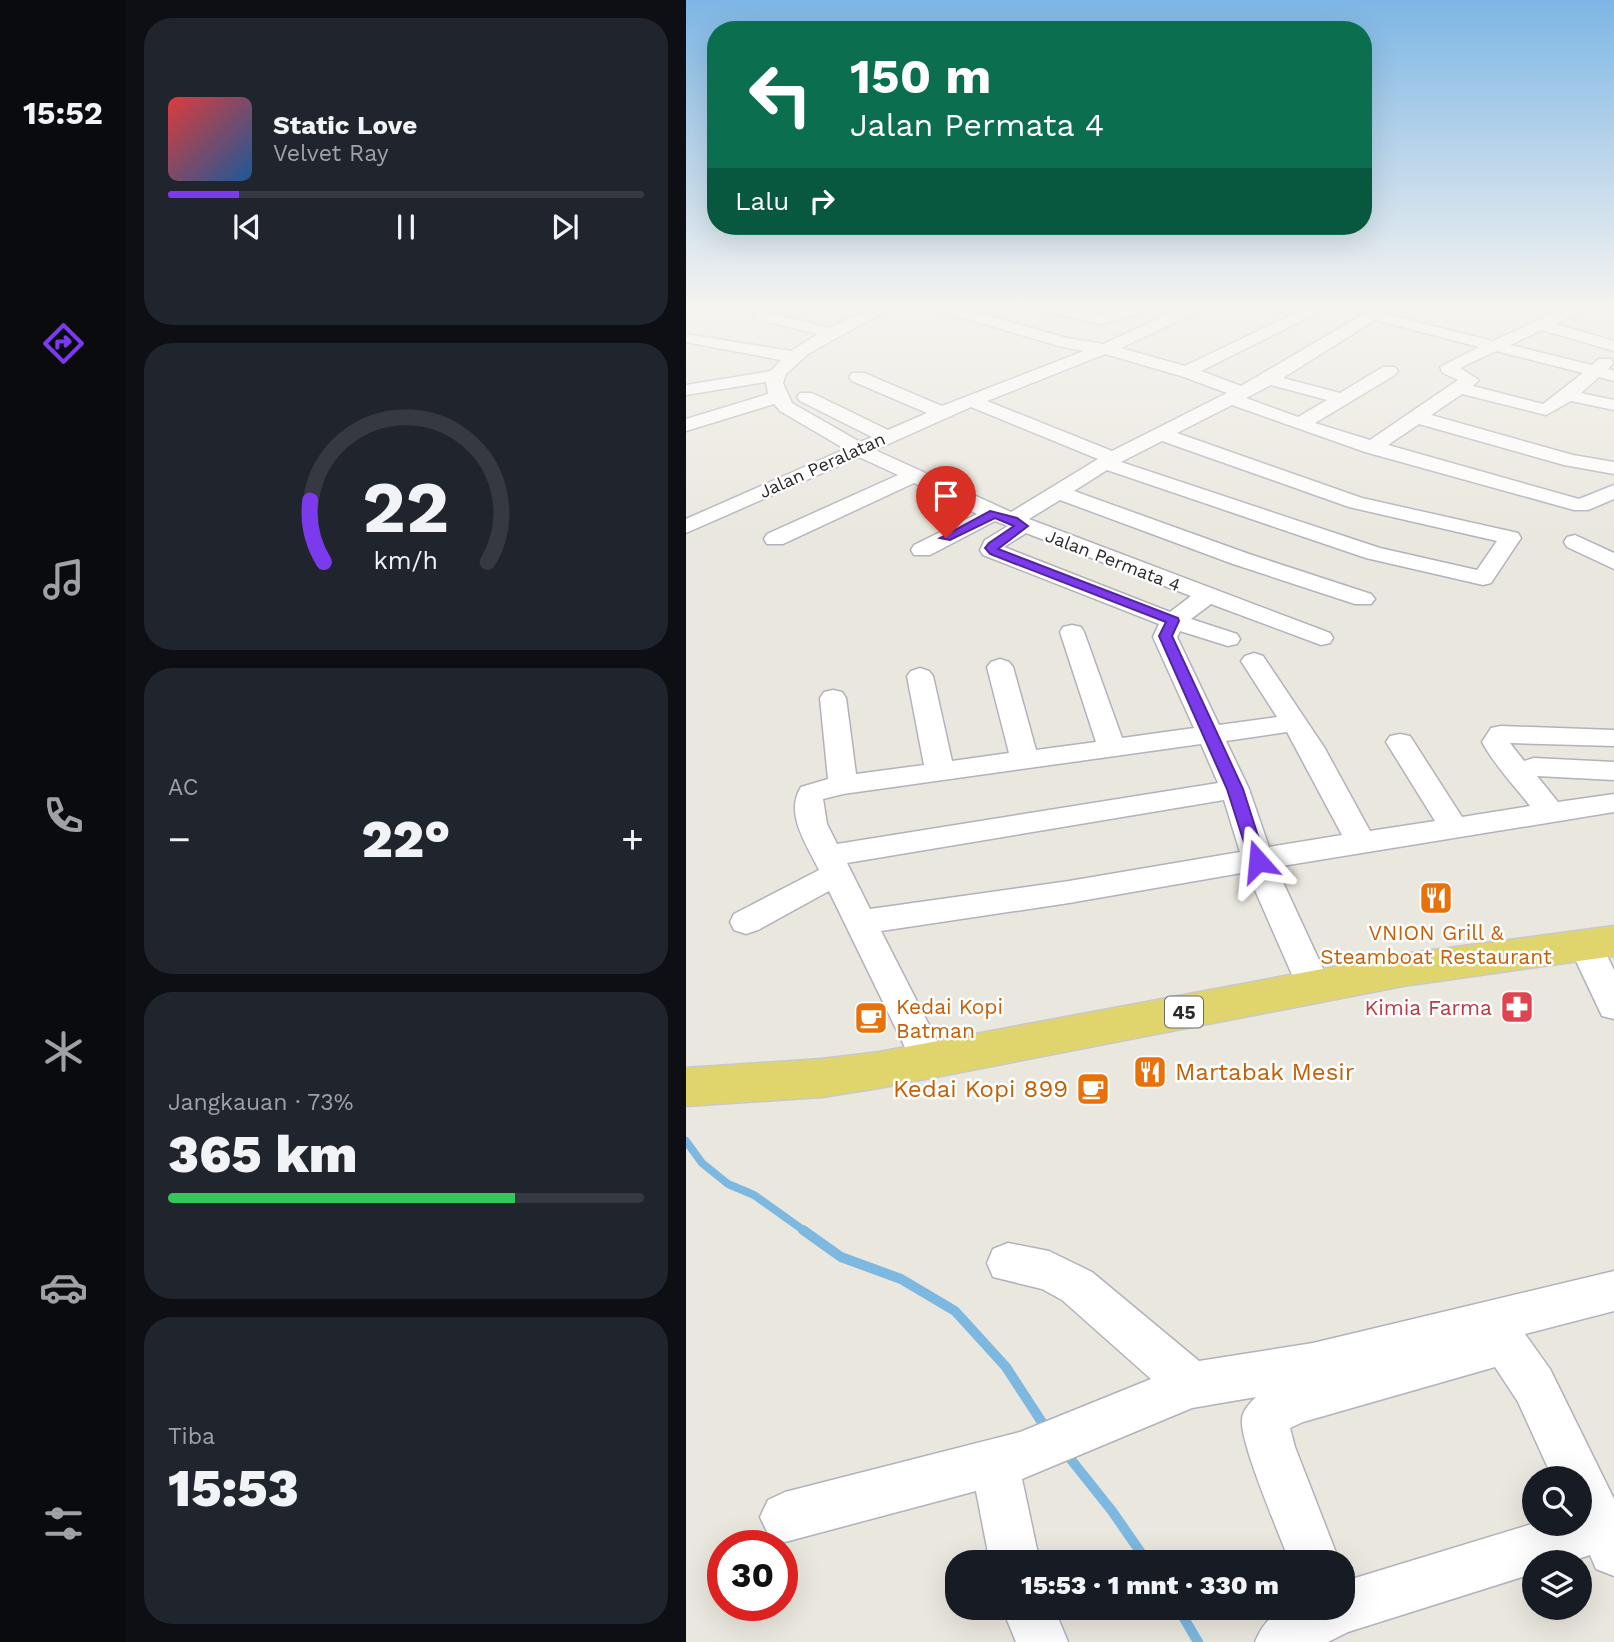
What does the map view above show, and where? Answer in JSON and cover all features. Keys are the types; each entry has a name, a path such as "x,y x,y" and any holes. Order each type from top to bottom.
{"main road":[{"name":"45","path":"686,1087 822,1078 930,1062 1314,986 1599,943"}],"street":[{"path":"686,390 712,386"},
{"path":"775,386 777,397 794,414 860,450 1010,520"},
{"path":"878,386 942,413"},
{"name":"Jalan Peralatan","path":"686,527 942,413 1011,386"},
{"path":"1216,386 1299,424 1371,448 1581,506 1614,491"},
{"path":"922,550 1010,520 1158,433 1255,386"},
{"path":"1294,386 1343,399"},
{"path":"1299,424 1366,386"},
{"path":"1371,448 1463,386"},
{"path":"1529,422 1578,386"},
{"path":"1460,388 1546,410"},
{"path":"1568,395 1614,405"},
{"path":"686,425 777,397"},
{"path":"806,397 887,437"},
{"path":"971,401 1109,460 1374,553 1483,578 1510,538 1356,503 1158,433"},
{"path":"1417,417 1571,461 1614,468"},
{"path":"775,539 913,476"},
{"path":"1056,491 1241,559 1363,599"},
{"name":"Jalan Permata 4","path":"1228,639 1173,621 991,550 1010,520 1321,638"},
{"path":"1575,541 1614,562"},
{"path":"1207,596 1173,621 1165,636 1235,789 1258,861 1314,986"},
{"path":"1075,645 1112,748"},
{"path":"1254,661 1294,723 1361,842"},
{"path":"1000,667 1025,761"},
{"path":"920,676 940,772"},
{"path":"833,698 843,785"},
{"path":"930,1062 812,824 806,802 809,794 843,785 1294,723"},
{"path":"1551,813 1522,768 1503,755 1496,742 1501,734 1614,738"},
{"path":"1400,742 1454,827"},
{"path":"1522,768 1614,771"},
{"path":"746,922 834,864 1235,789"},
{"path":"862,922 1614,803"},
{"path":"1599,943 1614,1006"},
{"path":"1008,1263 1049,1271 1077,1286 1192,1385"},
{"path":"785,1517 1020,1456 1192,1385 1313,1365 1614,1291"},
{"path":"1310,1550 1271,1447 1265,1420 1278,1408 1303,1399 1497,1344 1506,1346 1523,1365 1572,1466"},
{"path":"994,1462 1012,1550"},
{"path":"1355,1605 1608,1539 1592,1507"},
{"path":"1033,1620 1042,1642"},
{"path":"1281,1642 1293,1632 1316,1620"}],"waterway":[{"path":"686,1141 702,1163 728,1184 754,1195 806,1232"},
{"path":"803,1230 841,1257 901,1279 955,1311 1006,1367 1045,1427"},
{"path":"1065,1452 1139,1550"},
{"path":"1185,1620 1198,1642"}],"place":[{"name":"VNION Grill & Steamboat Restaurant","path":"1436,898"},
{"name":"Kimia Farma","path":"1517,1007"},
{"name":"Kedai Kopi Batman","path":"871,1018"},
{"name":"Martabak Mesir","path":"1150,1072"},
{"name":"Kedai Kopi 899","path":"1093,1089"}],"route":[{"path":"946,538 994,513 1022,526 993,545 991,550 994,552 1173,621 1165,636 1235,789 1258,861"}]}
